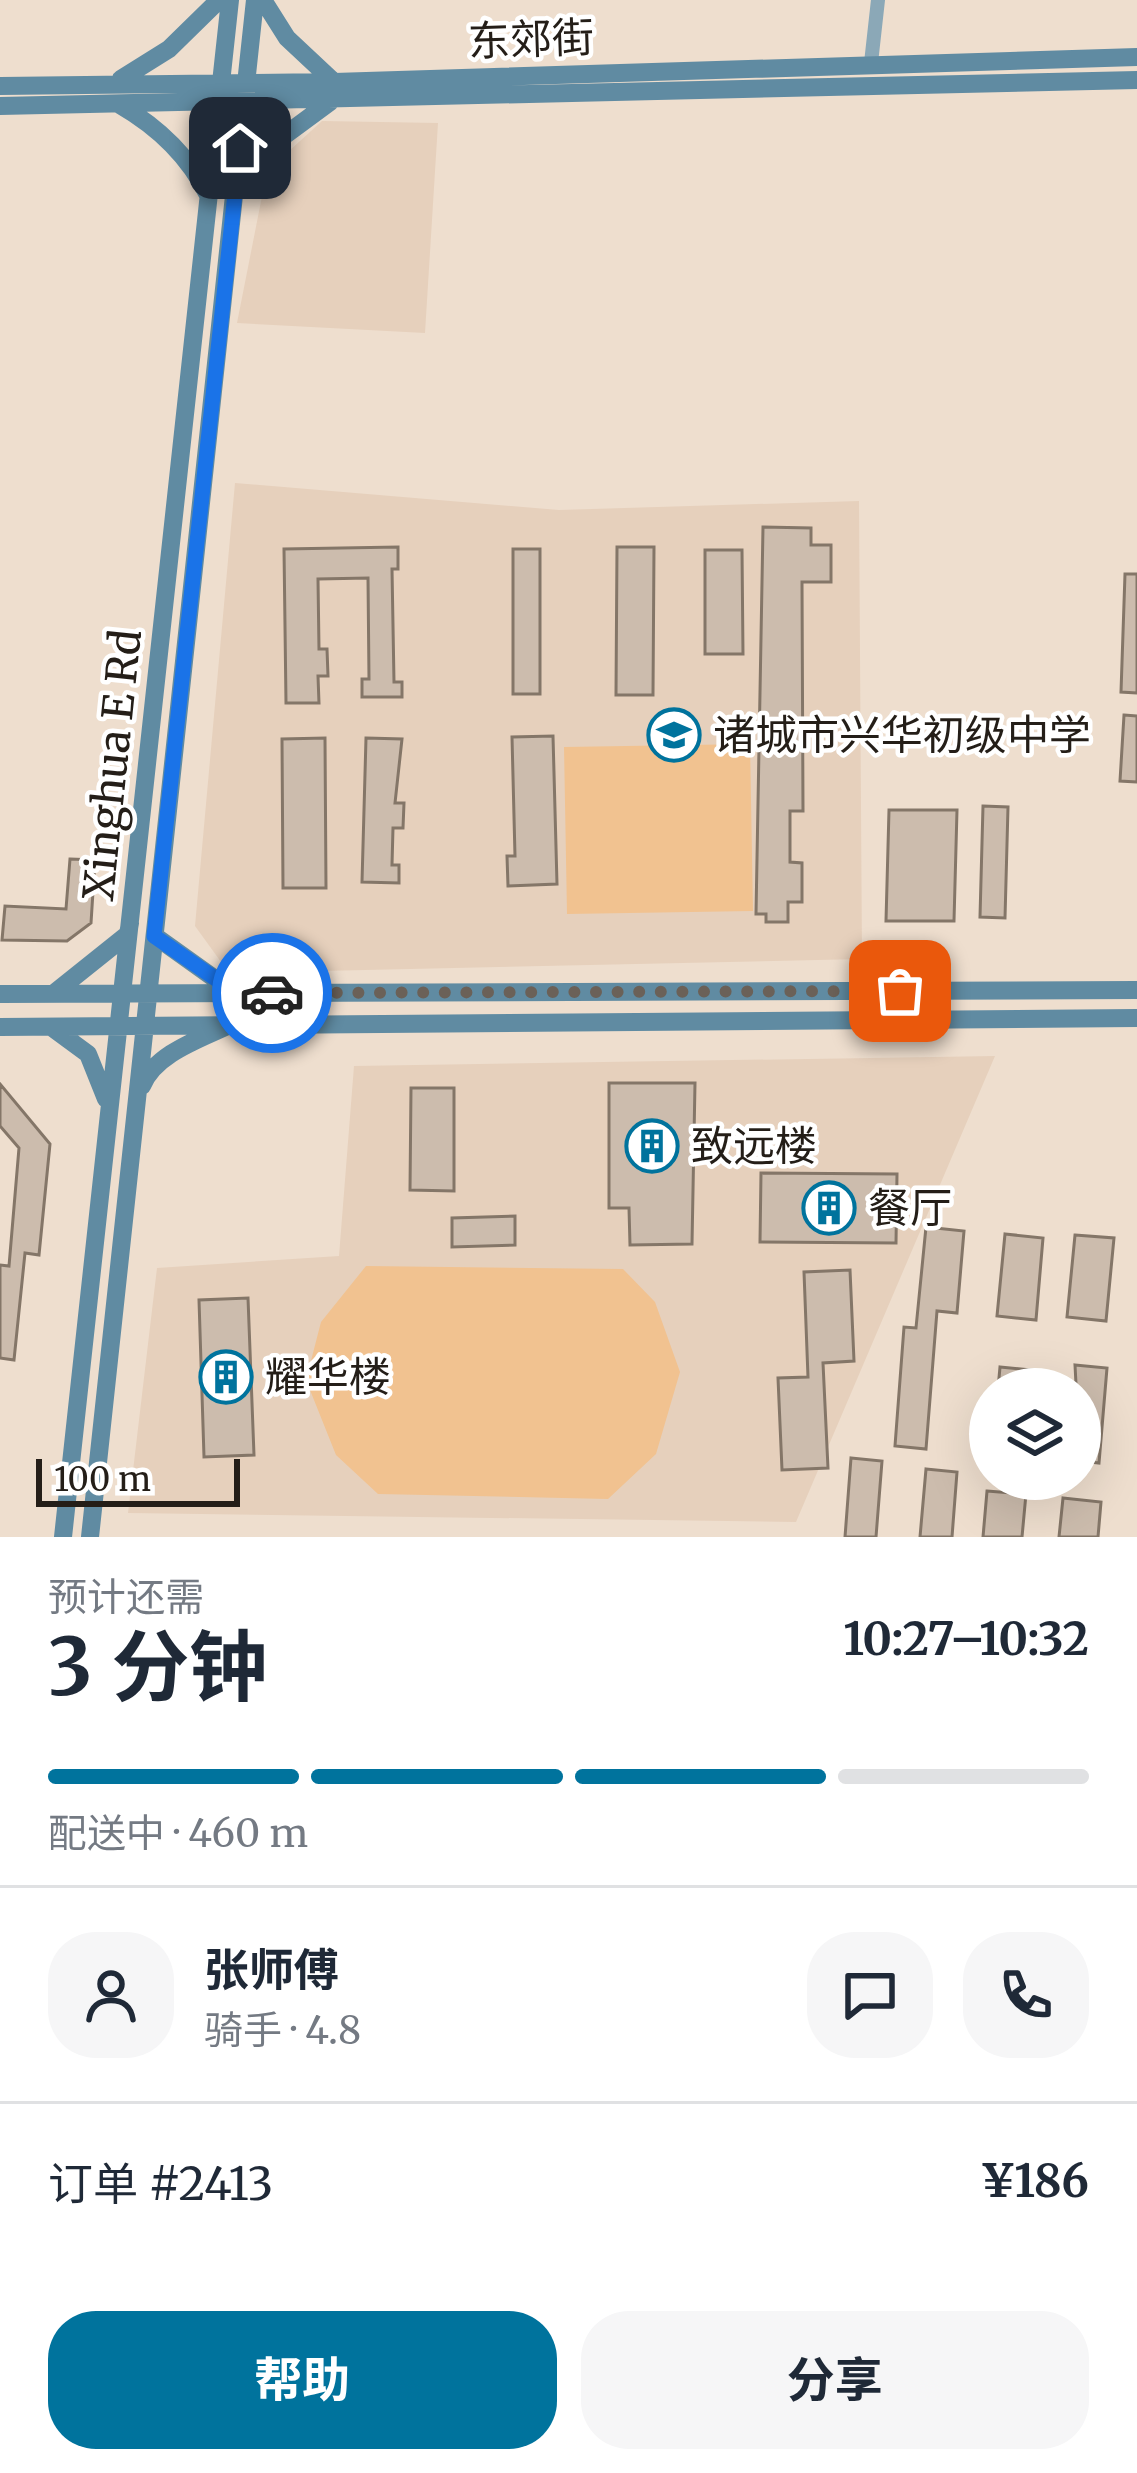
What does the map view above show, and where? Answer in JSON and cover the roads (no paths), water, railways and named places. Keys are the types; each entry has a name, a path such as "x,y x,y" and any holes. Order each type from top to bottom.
{"main road":[{"path":"208,196 194,168 114,93 170,49 219,0"},
{"name":"Xinghua E Rd","path":"63,1537 230,0"},
{"path":"90,1537 244,102 259,0"},
{"path":"236,194 273,144 332,92 259,0"},
{"name":"东郊街","path":"0,86 218,103 332,92 871,63 1137,58"},
{"name":"东郊街","path":"0,106 247,81 332,92 1137,80"},
{"path":"53,994 128,934 132,912"},
{"path":"154,936 236,993"},
{"path":"0,994 1137,990"},
{"path":"0,1028 649,1026 1137,1018"},
{"path":"136,1102 147,1074 190,1043 232,1024"},
{"path":"49,1027 88,1054 103,1079 110,1124"}],"street":[{"path":"871,63 878,0"}],"place":[{"name":"诸城市兴华初级中学","path":"674,735"},
{"name":"致远楼","path":"652,1146"},
{"name":"餐厅","path":"829,1208"},
{"name":"耀华楼","path":"226,1377"}]}
